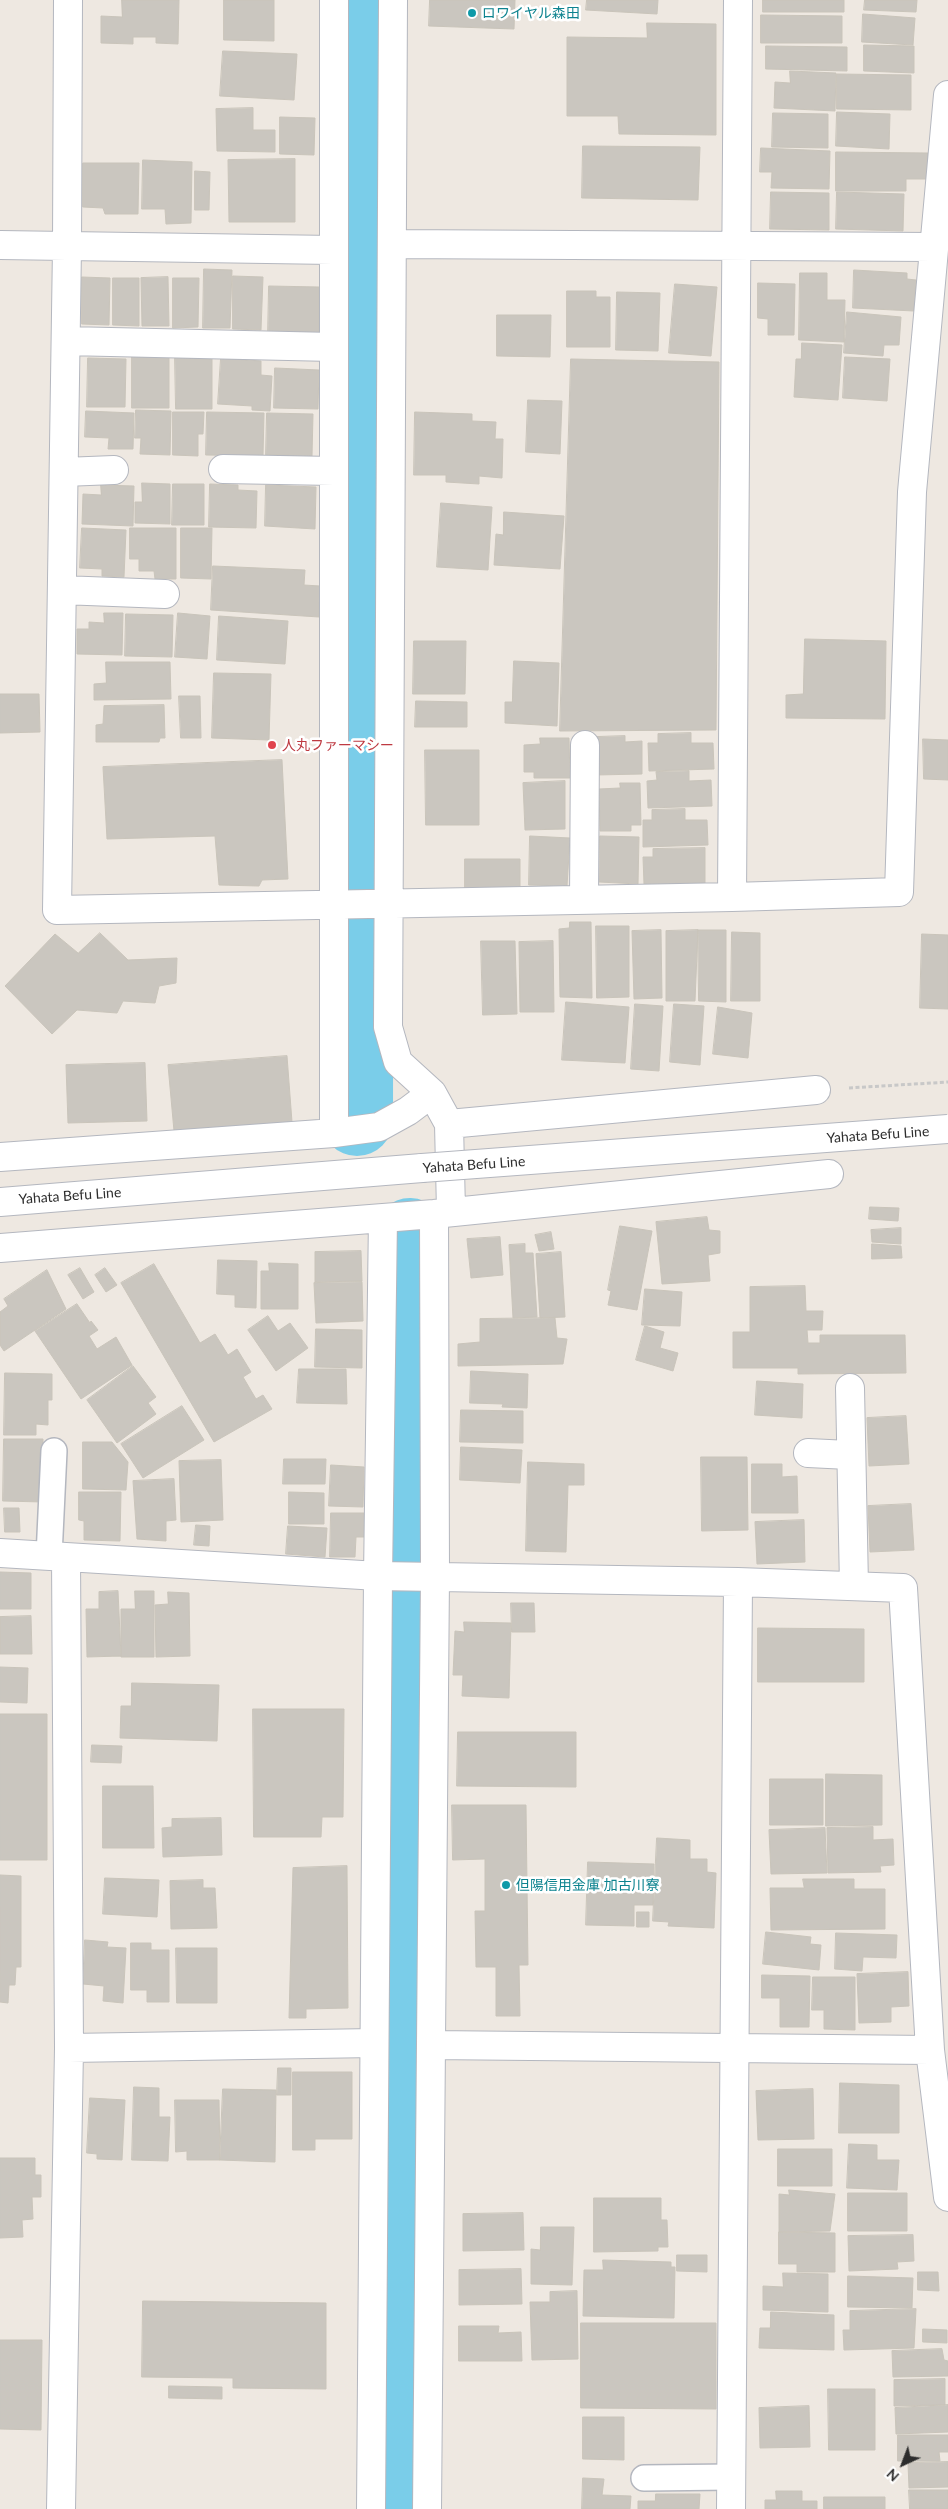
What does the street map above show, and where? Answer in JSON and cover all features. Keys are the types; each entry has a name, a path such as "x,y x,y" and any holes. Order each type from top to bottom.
{"street":[{"path":"68,0 66,341 57,910 898,892 912,492 948,95"},
{"path":"334,0 333,347 338,905 334,1133"},
{"path":"393,0 392,244 380,904 388,1027 398,1062 432,1092 449,1124 443,1212 427,1576 431,2045 427,2509"},
{"path":"732,897 738,0"},
{"path":"392,244 933,247"},
{"path":"0,245 333,250"},
{"path":"66,341 333,347"},
{"path":"224,469 334,471"},
{"path":"64,472 114,470"},
{"path":"62,590 165,594"},
{"path":"584,900 585,745"},
{"path":"449,1124 816,1090"},
{"path":"0,1157 334,1133 379,1127 408,1111 432,1092"},
{"name":"Yahata Befu Line","path":"0,1202 422,1168 948,1130"},
{"path":"0,1248 383,1218 829,1174"},
{"path":"371,2509 374,2043 383,1576 383,1218"},
{"path":"850,1388 849,1455 854,1586"},
{"path":"808,1453 849,1455"},
{"path":"0,1553 383,1576 738,1582 903,1588 930,2050 948,2197"},
{"path":"58,1556 69,2048 62,2509"},
{"path":"731,2509 738,1582"},
{"path":"69,2048 374,2043"},
{"path":"431,2045 930,2050"}],"lane":[{"path":"54,1451 58,1556"},
{"path":"644,2478 732,2477"}],"path":[{"path":"816,1090 948,1082"}],"building":[{"path":"122,0 179,0 178,44 156,43 156,37 133,37 133,44 101,43 101,16 122,17"},
{"path":"224,0 274,0 274,41 224,40"},
{"name":"ロワイヤル森田","path":"430,0 515,0 514,29 429,26"},
{"path":"587,0 658,0 657,14 586,10"},
{"path":"763,0 844,0 844,12 763,12"},
{"path":"865,0 917,0 916,12 864,10"},
{"path":"863,14 915,18 913,45 862,42"},
{"path":"761,15 842,16 842,43 761,43"},
{"path":"647,23 716,24 716,135 619,134 618,116 567,116 567,37 647,38"},
{"path":"864,45 914,46 914,73 864,71"},
{"path":"766,46 847,47 847,71 766,69"},
{"path":"223,51 297,54 294,100 220,96"},
{"path":"790,71 836,73 835,111 774,108 775,82 790,83"},
{"path":"837,74 911,75 911,110 837,109"},
{"path":"253,108 253,130 275,130 275,152 217,151 216,109"},
{"path":"837,112 890,114 889,149 836,146"},
{"path":"773,113 828,114 828,148 772,147"},
{"path":"280,117 315,118 314,155 280,154"},
{"path":"583,146 700,147 698,200 582,198"},
{"path":"761,148 830,151 829,189 771,188 772,172 760,172"},
{"path":"836,152 928,153 928,179 906,179 906,191 836,191"},
{"path":"295,159 295,222 229,222 228,160"},
{"path":"143,160 192,162 191,223 166,224 165,209 142,209"},
{"path":"83,163 139,163 138,214 105,214 103,208 83,207"},
{"path":"195,171 210,172 209,210 195,210"},
{"path":"771,192 829,193 829,230 770,229"},
{"path":"837,192 904,194 903,231 836,229"},
{"path":"204,269 232,270 230,328 203,328"},
{"path":"854,270 907,273 907,279 916,280 914,311 853,308"},
{"path":"800,273 827,273 827,300 845,300 844,342 799,340"},
{"path":"233,276 263,277 261,330 233,329"},
{"path":"82,277 110,278 109,325 82,324"},
{"path":"168,277 169,326 142,326 141,278"},
{"path":"113,278 139,278 139,326 113,325"},
{"path":"173,278 199,278 198,327 173,328"},
{"path":"758,283 795,284 794,335 768,335 768,319 758,318"},
{"path":"675,284 717,287 711,356 669,353"},
{"path":"269,286 319,287 319,336 268,336"},
{"path":"567,291 596,291 596,297 610,297 610,347 567,347"},
{"path":"617,292 660,293 658,351 616,350"},
{"path":"847,312 901,317 899,345 884,345 883,356 844,353"},
{"path":"497,315 551,315 550,357 497,356"},
{"path":"802,343 842,345 838,400 794,397 796,359 801,359"},
{"path":"132,356 169,356 169,408 132,408"},
{"path":"845,357 890,359 887,401 843,398"},
{"path":"88,358 126,359 125,407 87,407"},
{"path":"175,358 212,359 212,409 176,409"},
{"path":"221,358 261,361 261,375 272,376 270,411 252,410 252,406 218,404"},
{"path":"571,359 719,362 716,730 560,731"},
{"path":"275,368 319,370 318,409 274,408"},
{"path":"528,400 562,401 560,454 526,452"},
{"path":"136,410 171,411 170,455 140,454 141,438 135,438"},
{"path":"86,411 134,413 133,449 108,449 109,438 85,437"},
{"path":"173,412 204,412 203,434 198,434 198,456 173,455"},
{"path":"207,412 264,413 263,456 206,455"},
{"path":"415,412 472,414 472,421 496,422 495,439 503,439 502,478 479,476 479,484 446,482 446,475 414,475"},
{"path":"267,413 313,414 312,456 266,455"},
{"path":"142,483 170,484 170,524 135,523 135,502 142,502"},
{"path":"173,484 204,484 204,525 172,525"},
{"path":"210,484 238,485 238,490 257,491 256,528 209,527"},
{"path":"101,485 134,486 133,526 82,524 83,494 101,495"},
{"path":"266,485 316,487 315,529 265,526"},
{"path":"441,503 492,507 488,570 437,567"},
{"path":"504,512 564,516 560,569 494,565 496,534 503,535"},
{"path":"82,528 126,530 124,577 102,576 102,569 80,568"},
{"path":"130,528 176,528 176,579 155,579 154,571 139,571 139,559 130,559"},
{"path":"181,528 212,528 211,579 181,578"},
{"path":"213,566 305,570 304,585 320,586 319,617 211,610"},
{"path":"104,613 123,613 122,655 77,654 77,629 89,629 89,622 104,623"},
{"path":"178,613 210,616 207,659 175,657"},
{"path":"126,614 173,615 172,657 125,656"},
{"path":"219,616 288,621 285,664 217,660"},
{"path":"805,639 886,641 885,719 786,718 786,695 803,694"},
{"path":"414,641 466,641 465,694 413,694"},
{"path":"514,661 559,663 557,726 505,723 505,702 512,702"},
{"path":"106,662 170,662 171,699 94,700 94,684 106,683"},
{"path":"214,673 271,674 269,740 212,738"},
{"path":"0,694 39,694 40,732 0,733"},
{"path":"179,696 200,696 201,738 181,738"},
{"path":"416,701 467,702 467,727 415,727"},
{"path":"164,705 165,738 160,738 159,742 96,742 96,725 103,724 104,706"},
{"path":"691,733 691,743 713,743 714,769 649,771 648,743 658,743 658,734"},
{"path":"625,736 625,742 642,741 642,774 596,775 596,737"},
{"path":"540,738 569,738 570,778 534,778 534,772 524,772 524,745 540,744"},
{"path":"923,739 948,740 948,780 924,779"},
{"path":"425,750 479,750 479,825 426,825"},
{"path":"282,760 288,879 262,880 259,886 219,885 215,836 107,839 103,767"},
{"path":"689,771 689,781 711,780 712,806 648,808 647,781 657,780 656,772"},
{"path":"565,781 565,829 525,830 523,783"},
{"path":"620,783 640,783 641,825 631,825 631,831 600,831 599,789 620,788"},
{"path":"685,809 685,820 707,820 708,845 643,847 643,820 652,820 652,810"},
{"path":"530,836 570,838 567,886 529,885"},
{"path":"600,836 639,837 638,884 599,882"},
{"path":"705,848 705,883 644,884 643,857 653,857 653,849"},
{"path":"465,859 520,859 520,891 465,890"},
{"path":"570,922 591,922 592,998 560,997 559,929 569,928"},
{"path":"596,926 629,926 629,997 597,998"},
{"path":"661,930 662,998 634,999 632,931"},
{"path":"698,930 695,1001 666,1001 666,931"},
{"path":"698,930 726,930 726,1002 699,1001"},
{"path":"732,932 760,933 760,1001 731,1001"},
{"path":"100,933 128,960 177,958 176,983 159,986 155,1003 123,1001 117,1013 77,1010 52,1034 5,986 55,934 78,953"},
{"path":"922,934 948,935 948,1009 920,1008"},
{"path":"481,941 515,941 517,1014 483,1015"},
{"path":"553,941 554,1012 520,1012 519,942"},
{"path":"566,1002 629,1007 625,1063 562,1060"},
{"path":"635,1004 663,1006 659,1071 631,1069"},
{"path":"674,1004 704,1006 700,1065 670,1062"},
{"path":"718,1007 752,1013 748,1058 713,1054"},
{"path":"287,1056 292,1122 174,1131 168,1065"},
{"path":"145,1063 147,1121 68,1123 66,1065"},
{"path":"870,1207 899,1208 898,1221 869,1219"},
{"path":"707,1217 709,1230 720,1231 720,1253 708,1255 710,1281 662,1284 656,1222"},
{"path":"620,1226 652,1231 637,1310 608,1305 611,1291 608,1290"},
{"path":"901,1228 901,1244 872,1242 871,1230"},
{"path":"551,1232 554,1249 539,1251 535,1235"},
{"path":"500,1237 503,1275 471,1278 467,1239"},
{"path":"525,1244 525,1253 533,1253 537,1317 513,1318 509,1245"},
{"path":"872,1244 901,1246 902,1258 872,1259"},
{"path":"361,1251 362,1281 315,1282 315,1252"},
{"path":"561,1252 565,1317 540,1318 536,1254"},
{"path":"218,1260 257,1261 256,1308 235,1307 235,1295 217,1294"},
{"path":"269,1263 298,1264 298,1309 261,1309 261,1271 269,1271"},
{"path":"154,1264 200,1343 215,1334 228,1355 237,1349 251,1372 243,1377 256,1399 263,1395 272,1409 214,1442 121,1283"},
{"path":"80,1268 94,1292 83,1299 68,1275"},
{"path":"105,1268 117,1285 106,1292 95,1275"},
{"path":"47,1270 66,1309 4,1351 0,1345 0,1312 8,1306 4,1299"},
{"path":"362,1282 363,1321 316,1323 314,1283"},
{"path":"805,1286 806,1311 823,1311 822,1330 807,1330 808,1343 820,1343 820,1335 905,1335 906,1373 798,1374 798,1368 733,1368 733,1332 750,1332 750,1287"},
{"path":"645,1289 682,1292 680,1326 642,1325"},
{"path":"77,1304 90,1323 91,1321 98,1330 89,1336 97,1349 116,1337 132,1365 81,1399 35,1331"},
{"path":"268,1316 278,1331 290,1323 308,1348 276,1371 248,1330"},
{"path":"555,1318 557,1338 567,1339 563,1364 458,1366 458,1344 480,1342 480,1319"},
{"path":"645,1326 664,1332 660,1348 678,1353 673,1371 636,1360"},
{"path":"316,1329 362,1330 362,1368 315,1367"},
{"path":"133,1366 156,1397 148,1403 156,1414 117,1443 87,1400"},
{"path":"299,1369 346,1369 347,1404 297,1403"},
{"path":"471,1371 528,1374 527,1408 502,1407 503,1404 470,1403"},
{"path":"5,1373 52,1374 52,1400 48,1400 48,1425 36,1424 36,1435 4,1435"},
{"path":"757,1381 803,1384 802,1418 755,1415"},
{"path":"182,1406 204,1440 143,1478 121,1444"},
{"path":"461,1410 523,1411 523,1443 460,1442"},
{"path":"906,1416 909,1464 869,1466 867,1418"},
{"path":"4,1439 43,1439 43,1502 3,1501"},
{"path":"83,1442 112,1442 128,1462 126,1490 83,1489"},
{"path":"461,1447 522,1450 520,1483 460,1480"},
{"path":"701,1457 747,1457 748,1530 702,1531"},
{"path":"284,1459 326,1459 325,1484 283,1484"},
{"path":"221,1460 223,1520 181,1522 179,1461"},
{"path":"528,1462 584,1464 584,1485 568,1485 566,1552 526,1551"},
{"path":"752,1464 782,1464 782,1477 797,1476 798,1513 752,1513"},
{"path":"331,1465 364,1467 363,1507 329,1506"},
{"path":"174,1479 176,1520 166,1521 166,1541 137,1539 133,1481"},
{"path":"79,1492 121,1492 120,1541 84,1540 84,1521 79,1520"},
{"path":"289,1492 324,1493 324,1524 289,1524"},
{"path":"911,1504 914,1550 870,1552 868,1506"},
{"path":"4,1508 19,1508 20,1532 5,1532"},
{"path":"331,1513 372,1513 372,1537 356,1537 355,1557 330,1557"},
{"path":"804,1520 805,1562 757,1564 755,1522"},
{"path":"196,1525 210,1526 209,1546 194,1545"},
{"path":"288,1526 327,1528 325,1557 286,1554"},
{"path":"0,1572 31,1573 31,1609 0,1609"},
{"path":"118,1591 121,1656 87,1657 86,1609 99,1609 99,1592"},
{"path":"135,1591 154,1591 154,1657 121,1657 121,1609 135,1609"},
{"path":"168,1592 189,1593 190,1656 156,1657 155,1605 168,1604"},
{"path":"511,1603 534,1603 535,1632 512,1632"},
{"path":"31,1616 32,1654 0,1654 0,1617"},
{"path":"464,1622 511,1623 509,1698 462,1696 463,1675 453,1675 455,1631 464,1632"},
{"path":"758,1628 864,1629 864,1682 758,1682"},
{"path":"0,1667 28,1668 27,1703 0,1702"},
{"path":"132,1683 219,1685 217,1741 120,1738 121,1706 131,1706"},
{"path":"253,1709 344,1709 343,1817 322,1817 321,1837 254,1837"},
{"path":"0,1714 47,1714 47,1860 0,1860"},
{"path":"458,1732 576,1732 576,1787 457,1786"},
{"path":"92,1745 122,1746 121,1763 91,1762"},
{"path":"826,1774 882,1775 882,1825 826,1826"},
{"path":"770,1779 823,1779 823,1825 770,1825"},
{"path":"103,1786 153,1786 154,1848 103,1848"},
{"name":"但陽信用金庫 加古川寮","path":"452,1805 526,1805 528,1965 519,1965 520,2016 496,2016 496,1967 476,1967 475,1911 485,1911 485,1859 453,1860"},
{"path":"221,1818 222,1855 163,1857 162,1828 172,1827 172,1819"},
{"path":"873,1827 873,1840 893,1839 894,1865 880,1866 881,1872 828,1873 827,1828"},
{"path":"825,1828 827,1873 771,1874 769,1830"},
{"path":"657,1838 690,1840 690,1859 707,1859 707,1872 716,1873 714,1928 668,1926 669,1922 653,1921"},
{"path":"588,1862 654,1864 653,1905 634,1905 634,1926 586,1925"},
{"path":"347,1866 348,2008 306,2009 306,2018 289,2018 293,1868"},
{"path":"0,1875 21,1876 21,1967 16,1967 15,1985 9,1985 8,2003 0,2002"},
{"path":"105,1878 159,1880 157,1917 103,1914"},
{"path":"803,1879 854,1879 854,1889 885,1889 885,1929 771,1930 770,1888 804,1888"},
{"path":"203,1880 203,1888 215,1888 217,1928 171,1929 170,1881"},
{"path":"637,1912 649,1912 649,1927 637,1927"},
{"path":"766,1932 811,1937 810,1944 821,1945 819,1970 763,1964"},
{"path":"836,1933 897,1935 896,1958 863,1957 862,1971 835,1969"},
{"path":"85,1940 108,1942 107,1947 126,1948 123,2003 103,2001 104,1986 83,1984"},
{"path":"131,1943 151,1943 151,1950 169,1950 169,2002 147,2002 147,1990 131,1990"},
{"path":"176,1948 217,1948 217,2003 177,2003"},
{"path":"908,1972 909,2006 891,2007 891,2022 859,2023 857,1974"},
{"path":"762,1975 810,1976 809,2027 780,2027 780,1998 762,1998"},
{"path":"813,1977 855,1977 855,2030 824,2029 824,2010 812,2010"},
{"path":"278,2068 291,2068 291,2095 277,2095"},
{"path":"293,2072 352,2072 352,2139 315,2139 315,2150 293,2150"},
{"path":"840,2083 899,2085 899,2133 839,2133"},
{"path":"134,2087 159,2088 159,2117 170,2117 168,2161 132,2160"},
{"path":"223,2089 276,2090 275,2162 220,2160"},
{"path":"813,2089 814,2139 758,2140 756,2091"},
{"path":"90,2098 125,2100 122,2160 97,2159 97,2154 87,2153"},
{"path":"175,2100 219,2100 220,2160 187,2160 187,2151 176,2152"},
{"path":"849,2144 877,2145 877,2160 899,2160 897,2190 847,2188"},
{"path":"778,2149 832,2149 832,2186 778,2186"},
{"path":"0,2158 35,2158 35,2175 41,2175 41,2197 32,2197 33,2219 22,2220 23,2237 0,2238"},
{"path":"789,2190 835,2194 830,2231 779,2232 779,2194 789,2195"},
{"path":"848,2193 907,2193 907,2231 848,2231"},
{"path":"594,2198 661,2198 661,2220 667,2220 668,2247 658,2247 658,2251 594,2252"},
{"path":"523,2213 524,2250 463,2251 463,2214"},
{"path":"541,2227 574,2227 572,2285 531,2284 531,2249 540,2250"},
{"path":"779,2232 835,2233 835,2272 797,2272 797,2264 779,2264"},
{"path":"913,2235 914,2261 897,2262 898,2269 849,2271 848,2236"},
{"path":"677,2255 707,2255 707,2272 677,2271"},
{"path":"603,2260 671,2262 671,2267 675,2267 674,2318 583,2316 584,2270 603,2270"},
{"path":"521,2269 522,2304 459,2305 459,2270"},
{"path":"918,2272 938,2272 939,2291 918,2290"},
{"path":"783,2273 828,2274 828,2312 763,2310 763,2286 783,2287"},
{"path":"848,2276 913,2278 912,2308 848,2307"},
{"path":"577,2291 578,2359 532,2360 530,2302 550,2302 550,2292"},
{"path":"143,2301 326,2303 326,2389 233,2388 233,2378 142,2377"},
{"path":"916,2309 914,2348 844,2350 843,2330 850,2330 850,2311"},
{"path":"771,2312 834,2315 834,2350 759,2348 760,2328 770,2328"},
{"path":"581,2323 716,2323 716,2409 581,2408"},
{"path":"459,2326 499,2326 498,2333 521,2332 522,2361 459,2361"},
{"path":"923,2329 947,2330 947,2343 923,2342"},
{"path":"0,2340 42,2340 41,2430 0,2429"},
{"path":"942,2349 944,2360 948,2361 948,2376 893,2377 892,2351"},
{"path":"945,2379 945,2405 894,2406 894,2380"},
{"path":"169,2386 222,2387 222,2399 169,2398"},
{"path":"828,2389 875,2389 875,2450 829,2450"},
{"path":"948,2405 948,2432 896,2434 895,2408"},
{"path":"809,2406 810,2447 760,2448 759,2408"},
{"path":"583,2417 624,2417 624,2460 583,2459"},
{"path":"898,2435 948,2435 948,2452 939,2452 940,2461 898,2461"},
{"path":"948,2462 948,2487 909,2488 908,2463"},
{"path":"583,2478 604,2479 602,2495 631,2496 630,2509 582,2509"},
{"path":"909,2490 948,2490 948,2509 910,2509"},
{"path":"776,2491 802,2491 802,2501 817,2501 817,2509 765,2509 765,2500 776,2500"},
{"path":"656,2494 700,2494 699,2509 638,2509 638,2501 655,2501"},
{"path":"824,2497 885,2497 885,2509 824,2509"}],"waterway":[{"path":"357,1120 358,0"},
{"path":"399,2509 404,1559 410,1234"}],"place":[{"name":"ロワイヤル森田","path":"472,13"},
{"name":"人丸ファーマシー","path":"272,745"},
{"name":"但陽信用金庫 加古川寮","path":"506,1885"}]}
